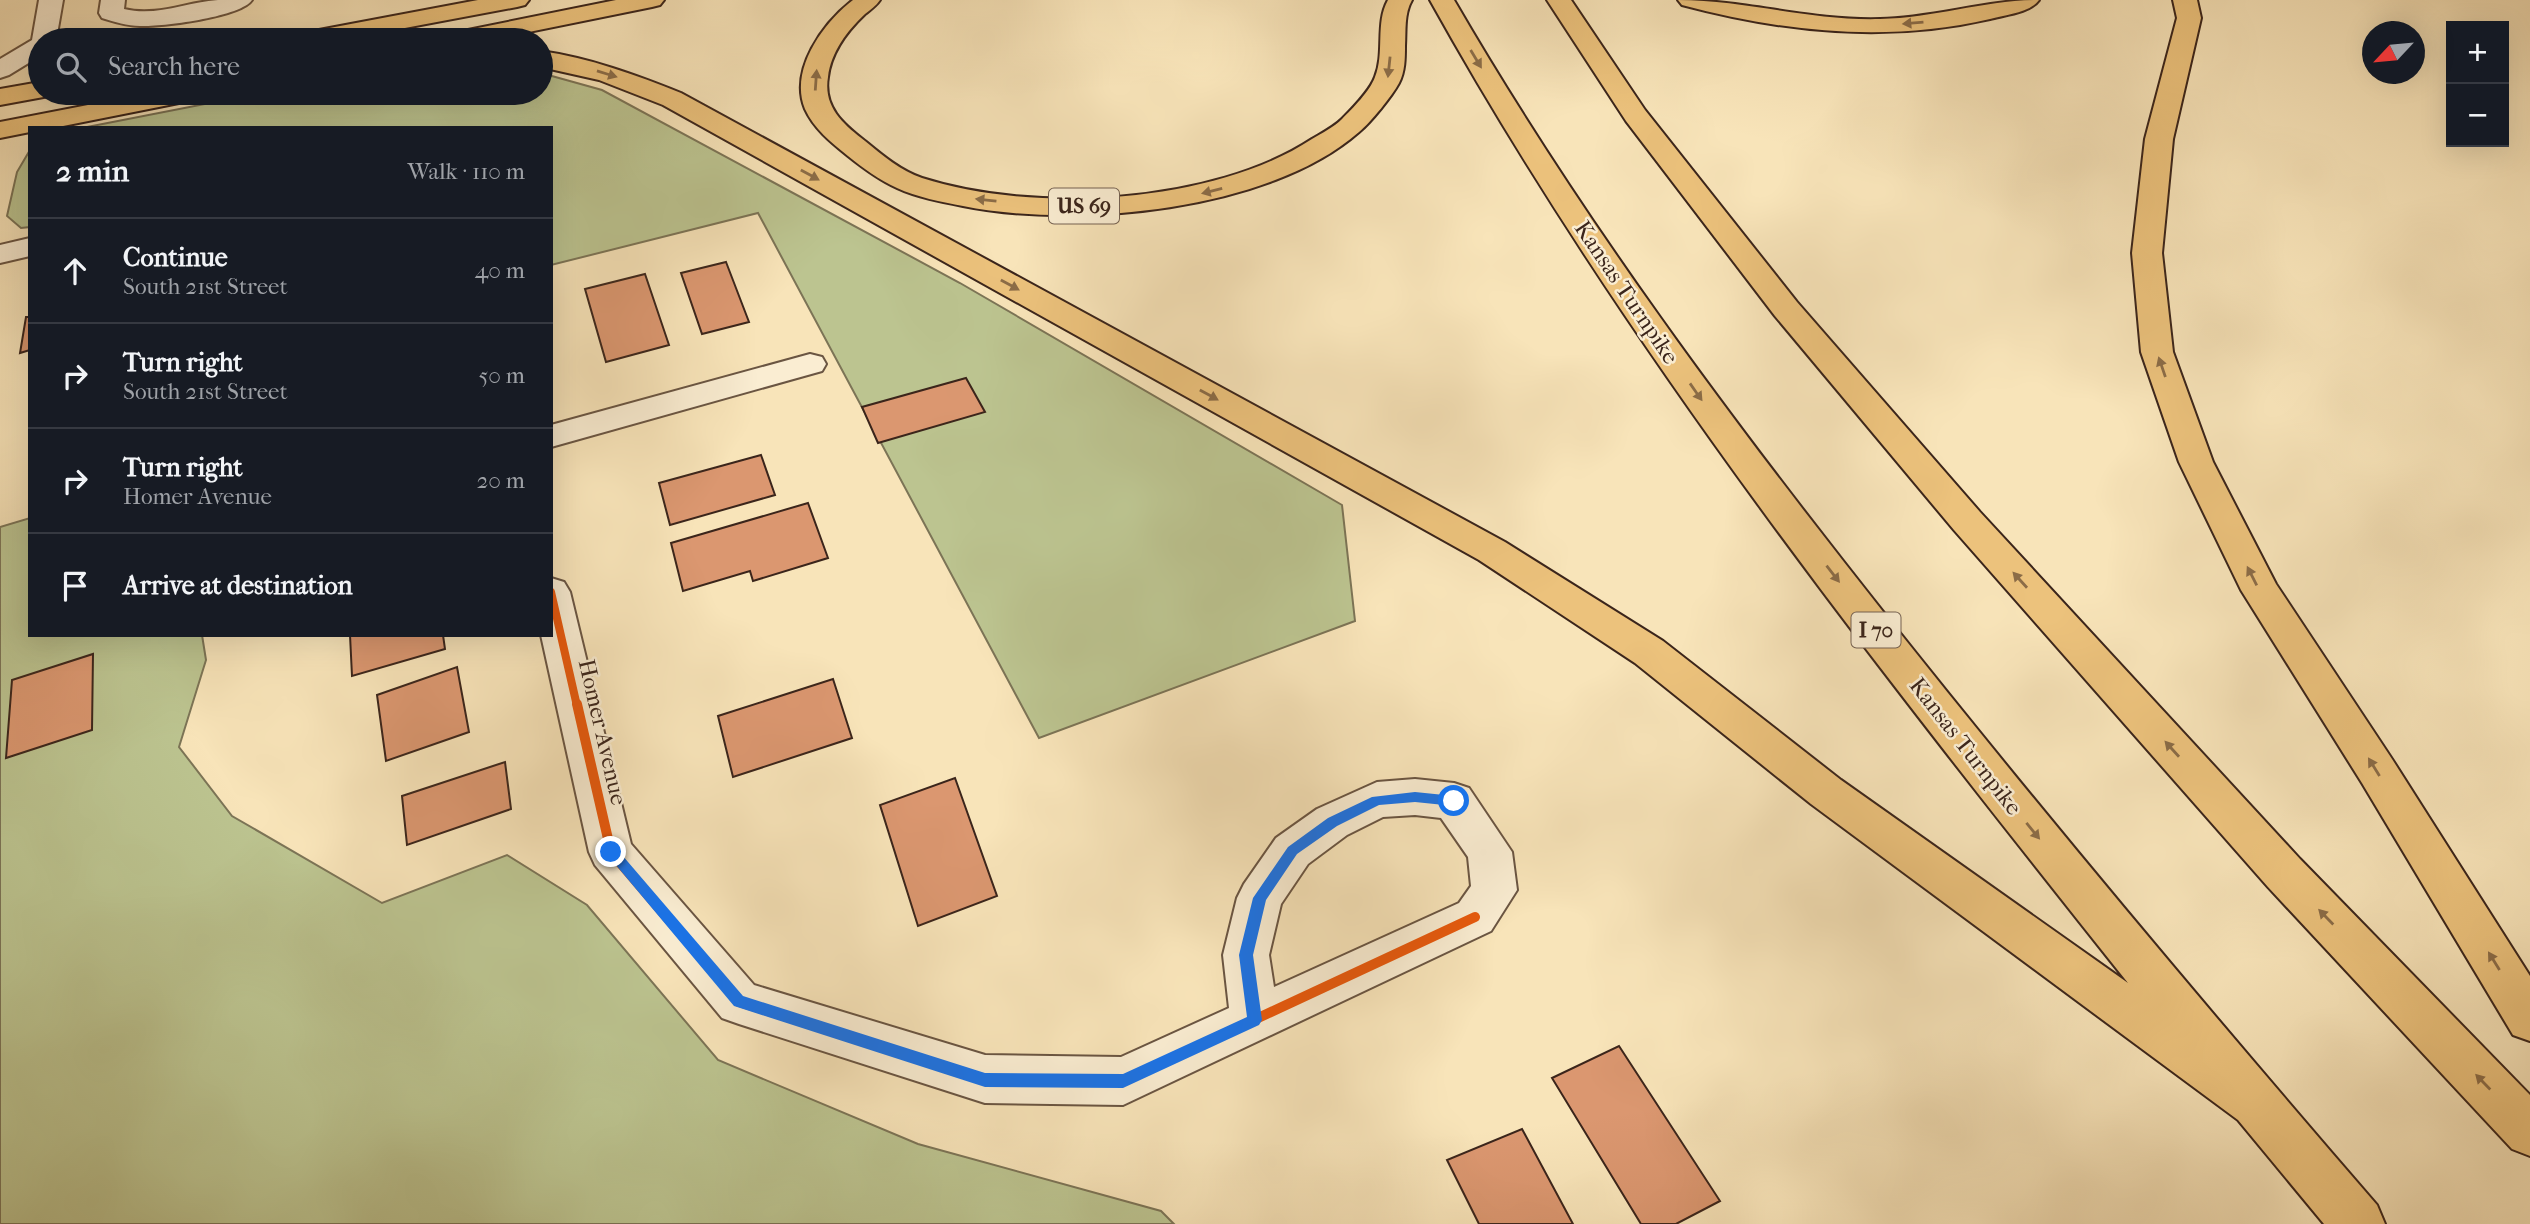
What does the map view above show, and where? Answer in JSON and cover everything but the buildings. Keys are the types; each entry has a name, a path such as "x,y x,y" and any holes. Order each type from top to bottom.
{"main road":[{"path":"367,28 517,0"},
{"path":"513,28 652,0"},
{"name":"US 69","path":"867,0 853,11 827,43 813,77 817,107 837,132 867,157 909,184 974,199 1043,205 1102,206 1180,199 1254,181 1317,149 1365,113 1388,80 1395,9 1400,0"},
{"name":"Kansas Turnpike","path":"1442,0 1515,124 1629,297 1732,443 1982,768 2254,1102 2358,1224"},
{"path":"1559,0 1635,115 1769,288 1931,479 2284,873 2530,1131"},
{"path":"1690,0 1721,9 1808,23 1888,26 1964,19 2027,0"},
{"path":"2186,0 2189,18 2158,139 2147,253 2157,352 2196,462 2260,590 2377,771 2530,1019"},
{"path":"553,60 613,75 672,99 1492,551 1649,652 1826,792 2254,1102"},
{"path":"0,97 28,92"},
{"path":"0,130 128,105"}],"street":[{"path":"46,28 51,0"},
{"path":"113,0 111,13 124,19 144,20 227,5 240,0"},
{"path":"0,70 28,52"},
{"path":"0,254 28,247"},
{"path":"553,435 810,364"},
{"name":"Homer Avenue","path":"553,601 611,852 738,1002 985,1080 1123,1081 1254,1020"},
{"path":"1415,797 1454,801 1490,852 1494,890 1475,917 1254,1020 1246,955 1260,898 1292,850 1332,822 1377,800 1415,797"}],"green space":[{"path":"553,76 602,90 960,283 1342,505 1355,621 1039,738 758,213 553,264 553,126 92,126 200,105 553,105"},
{"path":"28,153 28,227 21,228 7,216 17,172"},
{"path":"28,519 28,637 202,637 206,660 179,747 232,816 382,903 507,855 587,905 718,1060 918,1144 1161,1211 1174,1224 0,1224 0,527"}],"cycle path":[{"path":"553,601 611,852 739,1002 985,1079 1123,1081 1475,917"}],"route":[{"path":"611,852 738,1002 985,1080 1123,1081 1254,1020 1246,955 1260,898 1292,850 1332,822 1377,800 1415,797 1454,801"}]}
